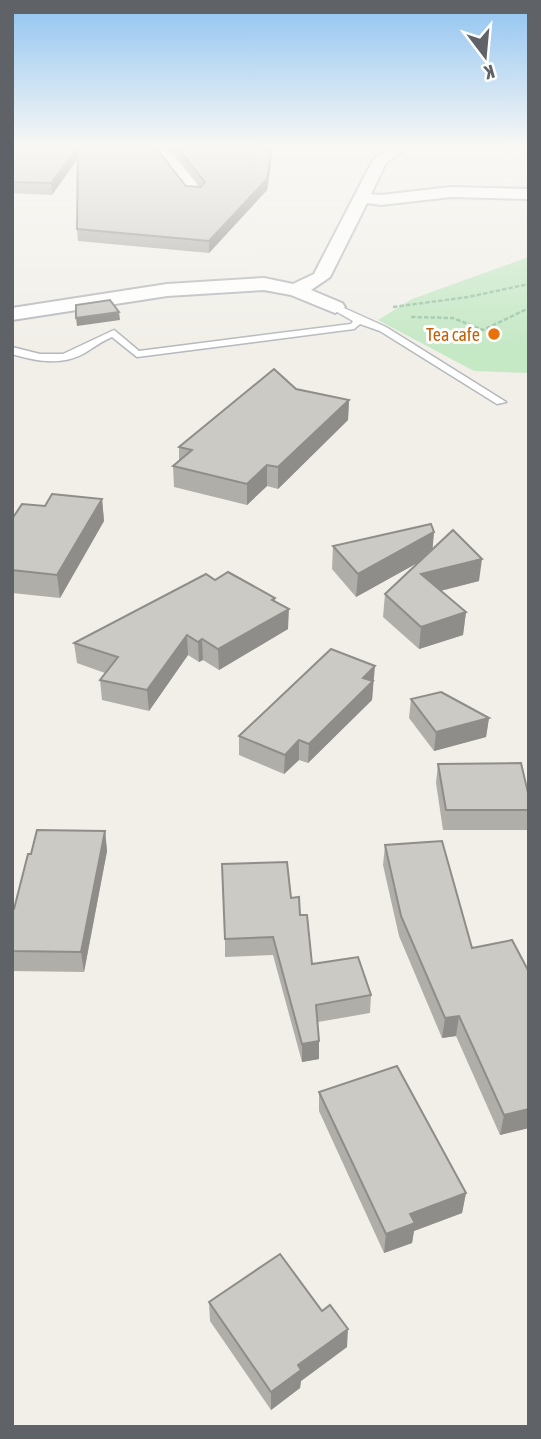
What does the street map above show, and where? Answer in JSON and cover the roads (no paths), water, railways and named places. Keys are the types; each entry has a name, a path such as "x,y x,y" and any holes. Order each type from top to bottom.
{"street":[{"path":"296,289 321,277 353,214"},
{"path":"12,314 167,290 264,284 296,289 347,314"}],"lane":[{"path":"12,350 23,355 66,358 100,337 114,333 137,354 354,326 347,314"},
{"path":"347,314 383,328 501,402"}],"place":[{"name":"Tea cafe","path":"494,334"}]}
